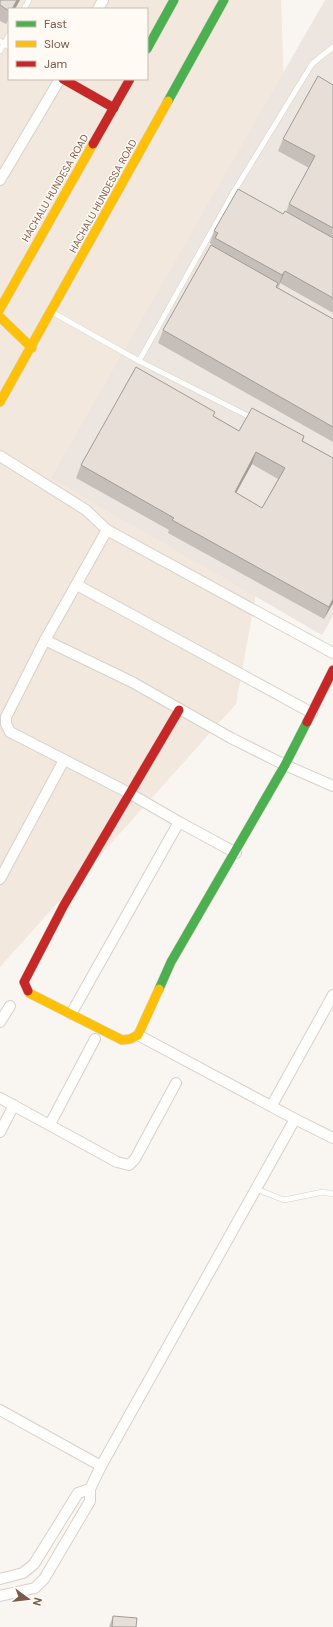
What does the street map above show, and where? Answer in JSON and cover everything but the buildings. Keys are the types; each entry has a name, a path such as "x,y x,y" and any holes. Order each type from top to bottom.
{"main road":[{"path":"148,47 174,0"},
{"name":"HACHALU HUNDESSA ROAD","path":"0,402 32,348 51,311 224,0"},
{"path":"65,80 114,108"},
{"name":"HACHALU HUNDESA ROAD","path":"0,309 129,80"},
{"path":"0,316 32,348"},
{"path":"179,710 64,905 24,982 29,993 122,1040 130,1039 138,1035 171,962 236,853 312,713 333,670"}],"street":[{"path":"0,180 59,80"},
{"path":"0,456 86,510 107,530 333,653"},
{"path":"107,530 45,640 6,717 6,724 10,732 129,793 236,853"},
{"path":"77,585 312,713"},
{"path":"45,640 132,682 179,710 284,765 333,786"},
{"path":"0,879 64,760"},
{"path":"71,1014 179,822"},
{"path":"272,1105 333,995"},
{"path":"0,1022 10,1006"},
{"path":"138,1035 333,1138"},
{"path":"50,1124 95,1039"},
{"path":"0,1098 117,1162 130,1165 135,1159 176,1084"},
{"path":"0,1132 14,1105"},
{"path":"0,1596 35,1588 44,1579 90,1501 90,1489 101,1466 295,1119"},
{"path":"0,1410 101,1466"},
{"path":"0,1579 23,1573 34,1564 78,1493 90,1489"}],"lane":[{"path":"0,51 2,42"},
{"path":"138,361 233,193 312,64 333,47"},
{"path":"233,193 240,197"},
{"path":"201,250 208,254"},
{"path":"51,311 138,361 257,421"},
{"path":"256,1189 284,1200 323,1192 333,1194"}],"shaded area":[{"path":"0,0 281,0 294,383 236,704 0,967"},
{"path":"325,0 333,0 333,616 322,635 51,478"}],"traffic: fast":[{"path":"148,47 174,0"},
{"path":"168,101 224,0"},
{"path":"159,989 171,962 285,765 307,722"}],"traffic: slow":[{"path":"0,402 168,101"},
{"path":"0,309 93,144"},
{"path":"0,317 32,348"},
{"path":"28,991 29,993 122,1040 130,1039 138,1035 159,989"}],"traffic: jam":[{"path":"65,80 114,108"},
{"path":"93,144 129,80"},
{"path":"307,722 333,670"},
{"path":"28,991 24,982 64,905 179,710"}]}
